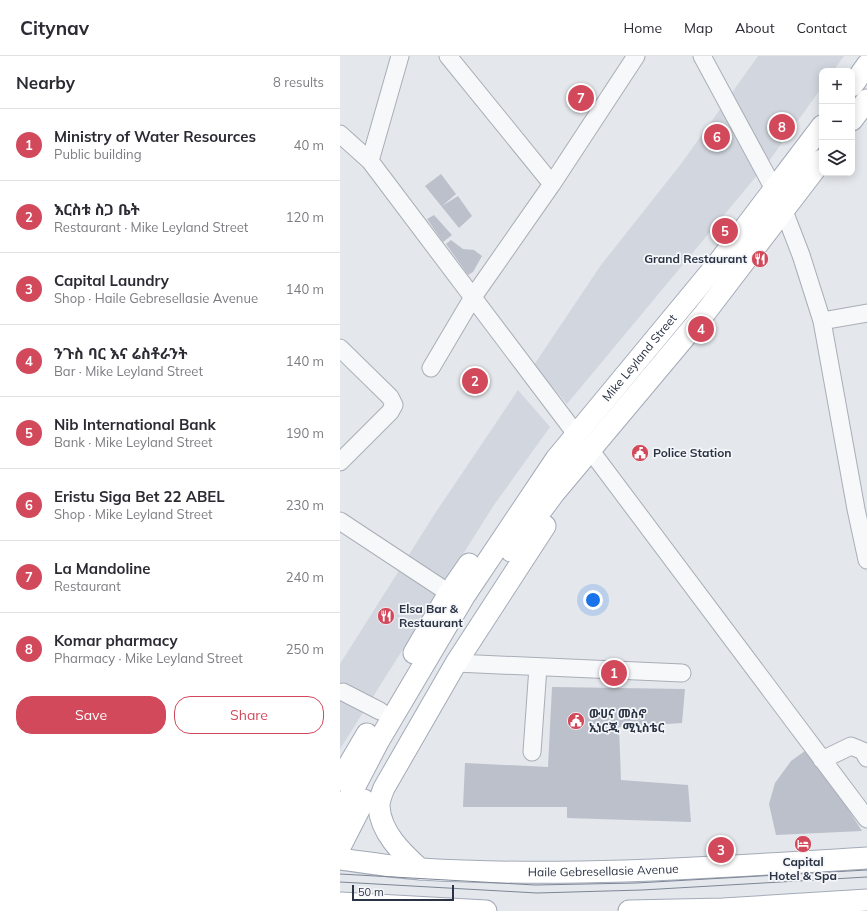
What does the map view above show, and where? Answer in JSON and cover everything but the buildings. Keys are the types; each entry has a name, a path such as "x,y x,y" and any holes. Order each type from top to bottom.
{"main road":[{"path":"855,82 867,65"},
{"path":"855,116 867,100"},
{"name":"Mike Leyland Street","path":"457,594 524,483 537,467 556,459 718,263 819,130"},
{"name":"Mike Leyland Street","path":"340,847 397,736 446,651 516,543 555,492 591,451 735,276 819,164"},
{"path":"718,263 735,276"},
{"path":"420,869 399,850 390,837 379,805 384,788 456,663 570,486 576,468"},
{"path":"342,772 457,594"},
{"path":"340,815 457,594"},
{"name":"Haile Gebresellasie Avenue","path":"340,859 420,869 549,873 692,869 867,858"},
{"path":"629,911 723,909 867,900"},
{"path":"340,903 486,911"},
{"path":"343,911 370,905"}],"street":[{"path":"370,161 400,56"},
{"path":"448,56 552,184"},
{"path":"431,368 473,296 552,184 636,56"},
{"path":"706,58 774,189"},
{"path":"340,134 370,161 576,434"},
{"path":"784,211 801,255 822,321 862,509 867,560"},
{"path":"822,321 867,313"},
{"path":"340,348 390,397 394,405 390,412 340,462"},
{"path":"591,451 867,819"},
{"path":"340,521 457,594"},
{"path":"456,663 682,673"},
{"path":"532,752 538,667"},
{"path":"343,692 380,711"},
{"path":"822,760 851,746 863,751 867,758"}],"shaded area":[{"path":"758,56 844,56 835,68 819,68 819,91 769,161 567,404 534,365 601,265 681,164"},
{"path":"518,390 550,427 494,505 340,749 340,664 434,515"}],"tram line":[{"path":"340,874 535,885 636,883 867,870"},
{"path":"340,882 537,893 642,890 867,877"}],"place":[{"name":"La Mandoline","path":"581,98"},
{"name":"Komar pharmacy","path":"782,127"},
{"name":"Eristu Siga Bet 22 ABEL","path":"717,137"},
{"name":"Nib International Bank","path":"725,231"},
{"name":"Grand Restaurant","path":"760,259"},
{"name":"ንጉስ ባር እና ሬስቶራንት","path":"701,329"},
{"name":"እርስቱ ስጋ ቤት","path":"475,381"},
{"name":"Police Station","path":"640,453"},
{"name":"Elsa Bar & Restaurant","path":"386,616"},
{"name":"Ministry of Water Resources","path":"614,673"},
{"name":"ውሀና መስኖ ኢነርጂ ሚኒስቴር","path":"576,721"},
{"name":"Capital Hotel & Spa","path":"803,844"},
{"name":"Capital Laundry","path":"721,850"}]}
